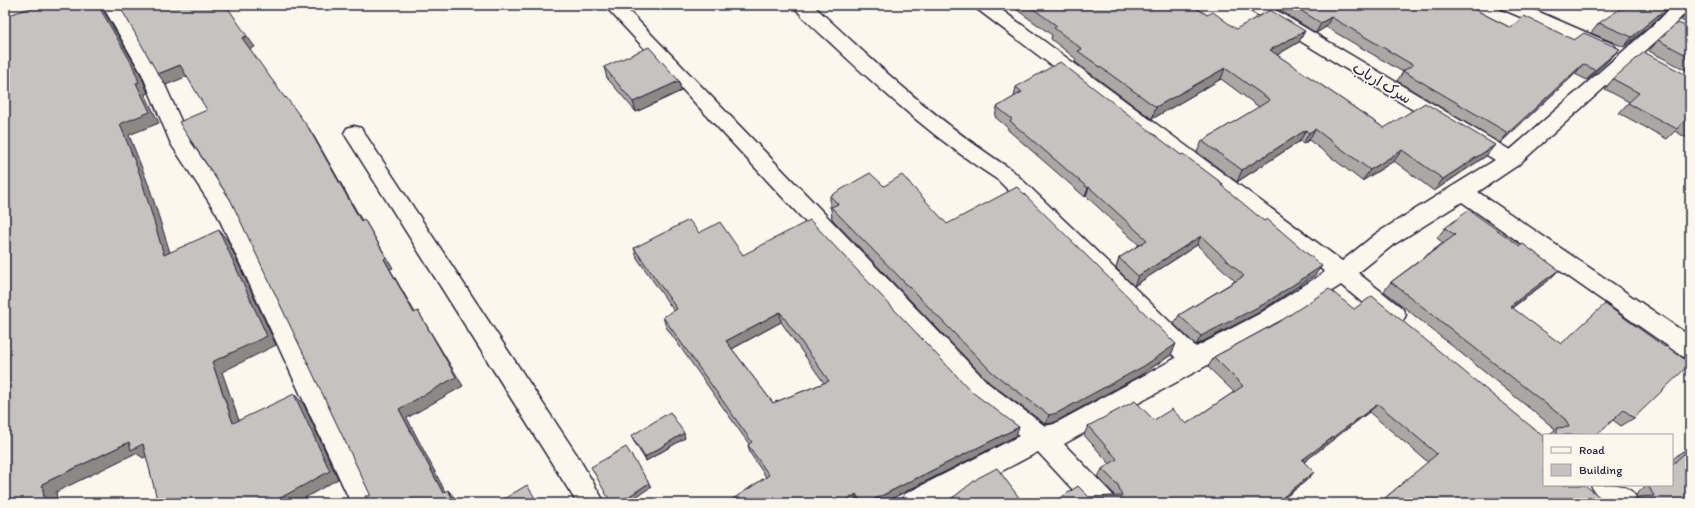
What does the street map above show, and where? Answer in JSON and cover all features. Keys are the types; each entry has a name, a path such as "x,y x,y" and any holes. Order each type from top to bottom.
{"street":[{"path":"111,5 151,74 181,144 226,210 364,503"},
{"path":"613,5 980,392 1041,438 1103,503"},
{"path":"802,5 904,99 945,134 981,161 1005,175 1194,360"},
{"path":"983,5 1342,273 1410,327"},
{"name":"سرک ارباب","path":"1254,5 1511,160"},
{"path":"1508,5 1652,62"},
{"path":"914,503 1041,438 1058,435 1267,321 1342,273 1385,239 1511,160 1630,54 1675,26 1683,5"},
{"path":"354,133 568,463 592,503"},
{"path":"1462,192 1690,349"},
{"path":"1605,486 1626,503"}],"building":[{"path":"40,5 98,5 132,64 139,82 136,83 150,112 120,124 140,175 164,255 219,230 267,336 212,362 233,423 294,394 330,471 271,503 158,503 143,444 131,450 129,442 42,484 45,503 5,503 5,16"},
{"path":"119,5 226,5 247,36 242,38 285,98 286,97 308,127 361,221 364,219 386,257 384,259 414,313 418,311 456,377 399,409 443,493 448,490 455,503 368,503 365,496 370,496 370,494 230,199 179,122 207,110 180,65 158,74"},
{"path":"1028,5 1192,5 1207,15 1213,12 1236,29 1270,10 1305,31 1270,50 1384,128 1425,103 1495,145 1443,179 1402,150 1370,170 1315,129 1309,133 1306,130 1242,170 1202,141 1270,100 1225,68 1156,107 1078,51 1082,49 1054,28 1057,26"},
{"path":"1292,5 1466,5 1511,28 1524,16 1574,40 1584,33 1620,49 1595,70 1583,64 1508,133 1403,71 1413,65 1331,17 1321,23"},
{"path":"1626,5 1670,5 1632,37 1599,23"},
{"path":"1677,23 1690,27 1690,57 1658,40"},
{"path":"649,47 679,81 633,102 604,67"},
{"path":"1644,52 1690,77 1690,124 1684,121 1677,129 1628,103 1639,93 1613,79"},
{"path":"1060,62 1181,155 1183,154 1223,184 1221,185 1264,221 1267,219 1322,266 1264,304 1201,336 1179,315 1244,276 1201,236 1138,276 1119,258 1147,240 1089,187 1088,188 1010,121 1012,119 997,107 1022,92 1016,87"},
{"path":"870,173 884,186 902,175 947,224 1017,187 1176,344 1144,366 1057,413 1049,415 993,373 831,207 838,204 830,196"},
{"path":"1469,210 1520,246 1523,244 1559,270 1510,306 1561,344 1605,304 1690,364 1634,418 1624,410 1597,434 1557,434 1557,428 1569,427 1565,419 1391,282 1455,235 1445,228"},
{"path":"689,220 699,233 720,222 743,255 810,220 972,392 1019,427 867,503 862,503 856,494 843,503 727,503 769,475 748,445 752,442 663,317 677,309 634,248","holes":["780,312 829,381 773,403 726,341"]},
{"path":"1329,289 1354,309 1372,296 1543,436 1543,486 1586,486 1607,503 1386,503 1388,501 1385,498 1437,454 1378,404 1302,460 1314,472 1276,503 1254,503 1252,501 1250,503 1053,503 1078,486 1089,497 1122,496 1118,485 1102,469 1117,459 1088,426 1135,401 1154,420 1172,409 1186,424 1243,386 1214,357 1282,320"},
{"path":"670,412 684,433 645,457 631,436"},
{"path":"626,447 649,483 619,503 611,503 591,467"},
{"path":"1690,448 1690,503 1632,503 1638,497 1654,496 1649,487 1650,486 1673,486 1673,464"},
{"path":"997,468 1023,503 946,503 978,478"},
{"path":"527,485 538,503 497,503"}]}
